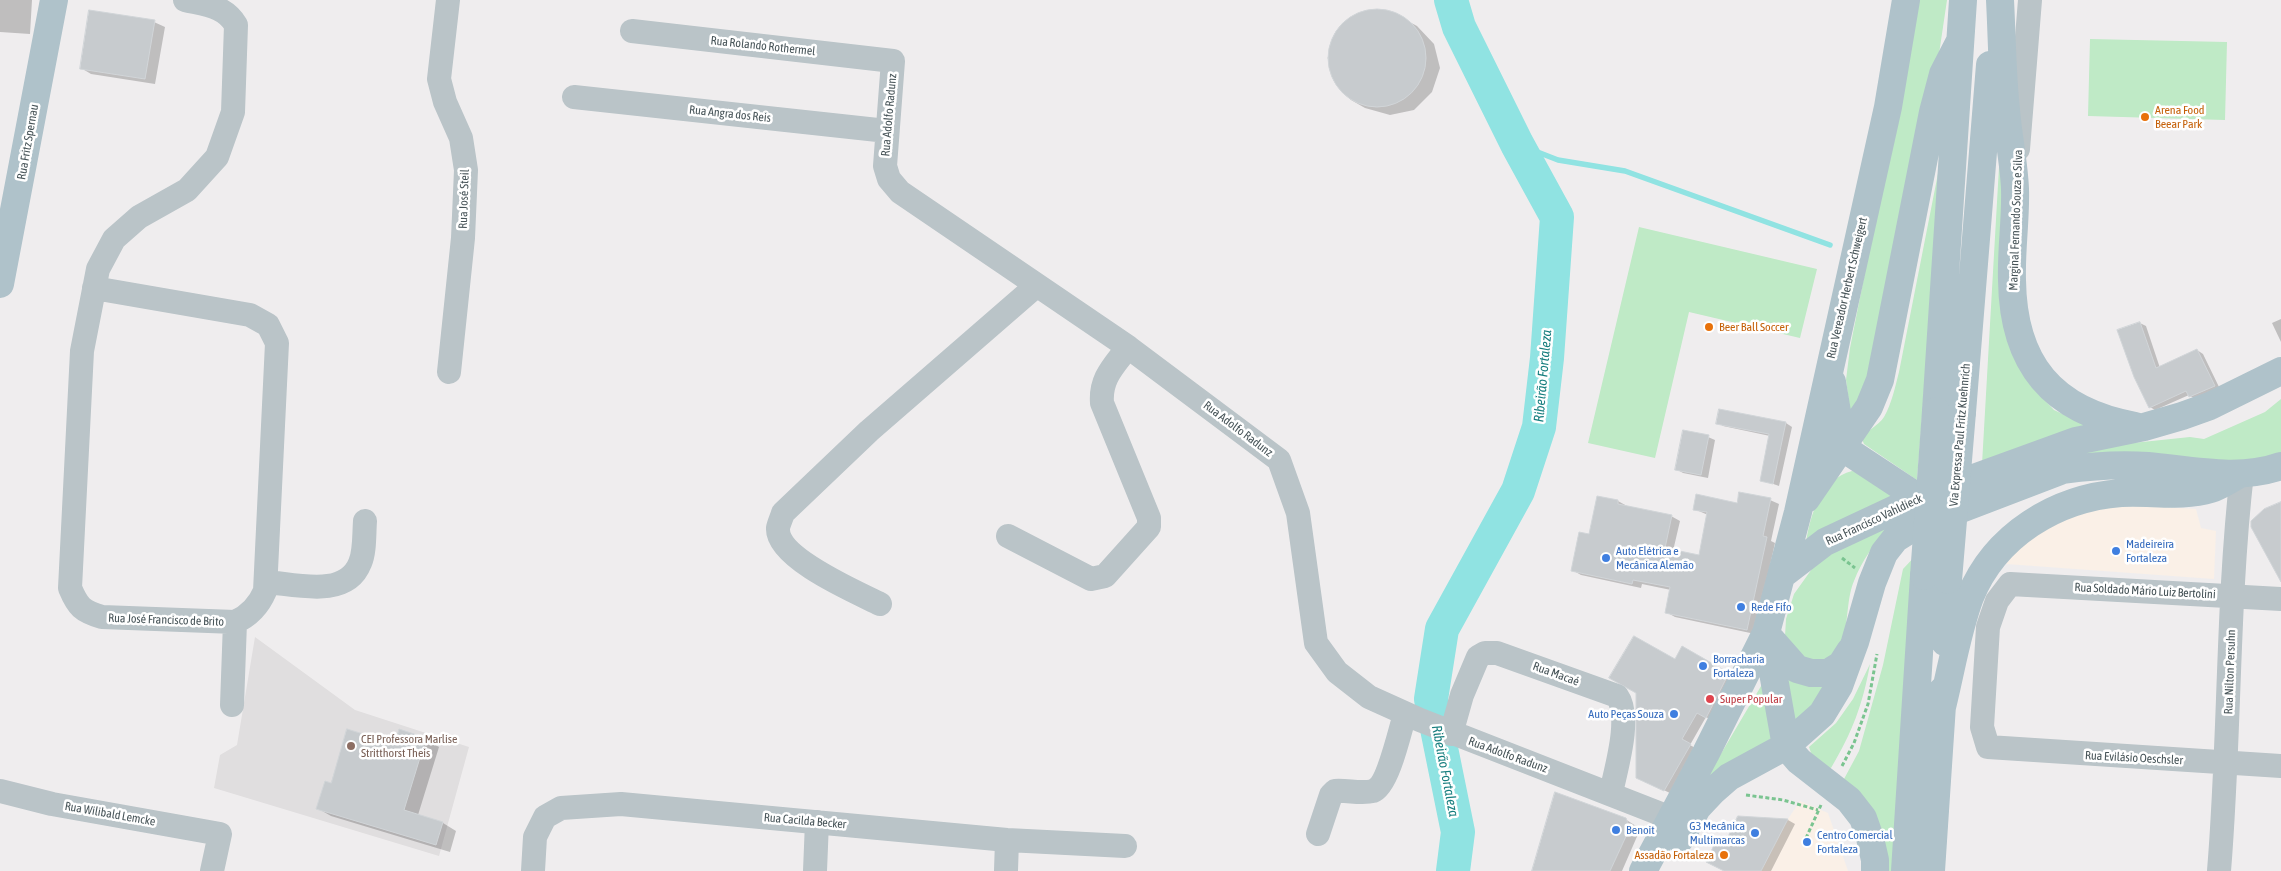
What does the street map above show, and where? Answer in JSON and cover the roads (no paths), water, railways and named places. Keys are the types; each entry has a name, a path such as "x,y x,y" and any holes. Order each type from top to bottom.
{"main road":[{"name":"Rua Fritz Spernau","path":"0,284 54,0"},
{"name":"Rua Vereador Herbert Schweigert","path":"1782,575 1798,512 1888,106 1906,0"},
{"name":"Via Expressa Paul Fritz Kuehnrich","path":"1949,412 1959,43 1963,0"},
{"name":"Via Expressa Paul Fritz Kuehnrich","path":"1904,871 1936,578 1949,412 1996,0"},
{"path":"2000,0 2004,95 2015,188"},
{"path":"1798,512 1869,407 1880,380 1933,112 1943,74 1959,43"},
{"name":"Marginal Fernando Souza e Silva","path":"2015,188 2012,281 2016,318 2026,352 2039,377 2058,395 2075,406 2120,423 2144,427"},
{"path":"1829,366 1843,448 1919,498"},
{"name":"Rua Francisco Vahldieck","path":"1782,575 1825,542 1919,498 2076,441 2144,427 2210,406 2277,376"},
{"name":"Rua Francisco Vahldieck","path":"1663,871 1697,808 1729,777 1786,746 1822,714 1839,686 1855,642 1872,583 1884,553 1895,539 1914,527 2063,470 2086,466 2146,466 2242,473 2269,470 2281,466"},
{"path":"1942,707 1963,617 1971,595 1984,569 2005,544 2026,526 2057,507 2087,497 2122,493 2192,493 2212,489 2242,473"},
{"path":"1643,871 1706,753 1766,633 1782,575"},
{"name":"Via Expressa Paul Fritz Kuehnrich","path":"1931,871 1942,707 1936,578"},
{"path":"1766,633 1797,669 1811,673 1828,673 1841,665 1855,642"},
{"path":"1766,633 1786,746 1810,771 1849,800 1863,818 1875,860 1875,871"}],"street":[{"name":"Rua José Francisco de Brito","path":"94,288 250,315 268,325 277,343 265,590 260,602 244,618 235,622 102,617 89,613 78,606 70,588 82,351 94,288 98,269 114,239 139,217 187,190 217,157 233,112 236,25 231,16 220,8 185,0"},
{"name":"Rua José Steil","path":"448,0 439,79 445,102 461,138 466,170 450,372"},
{"name":"Marginal Fernando Souza e Silva","path":"2015,188 2030,0"},
{"name":"Rua Rolando Rothermel","path":"632,31 894,61"},
{"name":"Rua Adolfo Radunz","path":"894,61 886,131 885,166 889,179 900,192 1128,347 1279,460 1298,513 1316,643 1337,672 1368,697 1448,733 1612,793 1671,818"},
{"name":"Rua Angra dos Reis","path":"574,97 886,131"},
{"path":"880,604 808,567 782,541 778,528 783,513 869,430 1036,286"},
{"path":"1008,536 1091,579 1098,579 1105,576 1149,526 1149,518 1102,403 1104,380 1128,347"},
{"name":"Rua Nilton Persuhn","path":"2219,871 2227,764 2236,522 2242,473"},
{"path":"266,582 328,586 349,579 360,563 365,521"},
{"name":"Rua Soldado Mário Luiz Bertolini","path":"1988,747 1982,727 1988,626 1996,601 2010,584 2281,599"},
{"path":"232,705 235,622"},
{"name":"Rua Macaé","path":"1448,733 1478,657 1486,653 1497,653 1617,696 1622,704 1624,717 1612,793"},
{"path":"1318,834 1331,794 1335,791 1370,792 1380,787 1413,717"},
{"name":"Rua Evilásio Oeschsler","path":"1988,747 2281,766"},
{"name":"Rua Wilibald Lemcke","path":"0,792 52,804 220,834 212,871"},
{"name":"Rua Cacilda Becker","path":"533,871 535,837 545,817 561,808 621,804 1007,840 1125,846"},
{"path":"815,871 817,822"},
{"path":"1006,871 1007,840"}],"waterway":[{"name":"Ribeirão Fortaleza","path":"1451,0 1459,27 1517,144 1557,217 1547,358 1539,427 1518,491 1442,629 1431,699 1458,832 1453,871"},
{"path":"1517,144 1558,160 1625,171 1830,245"}],"place":[{"name":"Arena Food Beear Park","path":"2145,117"},
{"name":"Beer Ball Soccer","path":"1709,327"},
{"name":"Madeireira Fortaleza","path":"2116,551"},
{"name":"Auto Elétrica e Mecânica Alemão","path":"1606,558"},
{"name":"Rede Fifo","path":"1741,607"},
{"name":"Borracharia Fortaleza","path":"1703,666"},
{"name":"Super Popular","path":"1710,699"},
{"name":"Auto Peças Souza","path":"1674,714"},
{"name":"CEI Professora Marlise Stritthorst Theis","path":"351,746"},
{"name":"Benoit","path":"1616,830"},
{"name":"G3 Mecânica Multimarcas","path":"1755,833"},
{"name":"Centro Comercial Fortaleza","path":"1807,842"},
{"name":"Assadão Fortaleza","path":"1724,855"}]}
